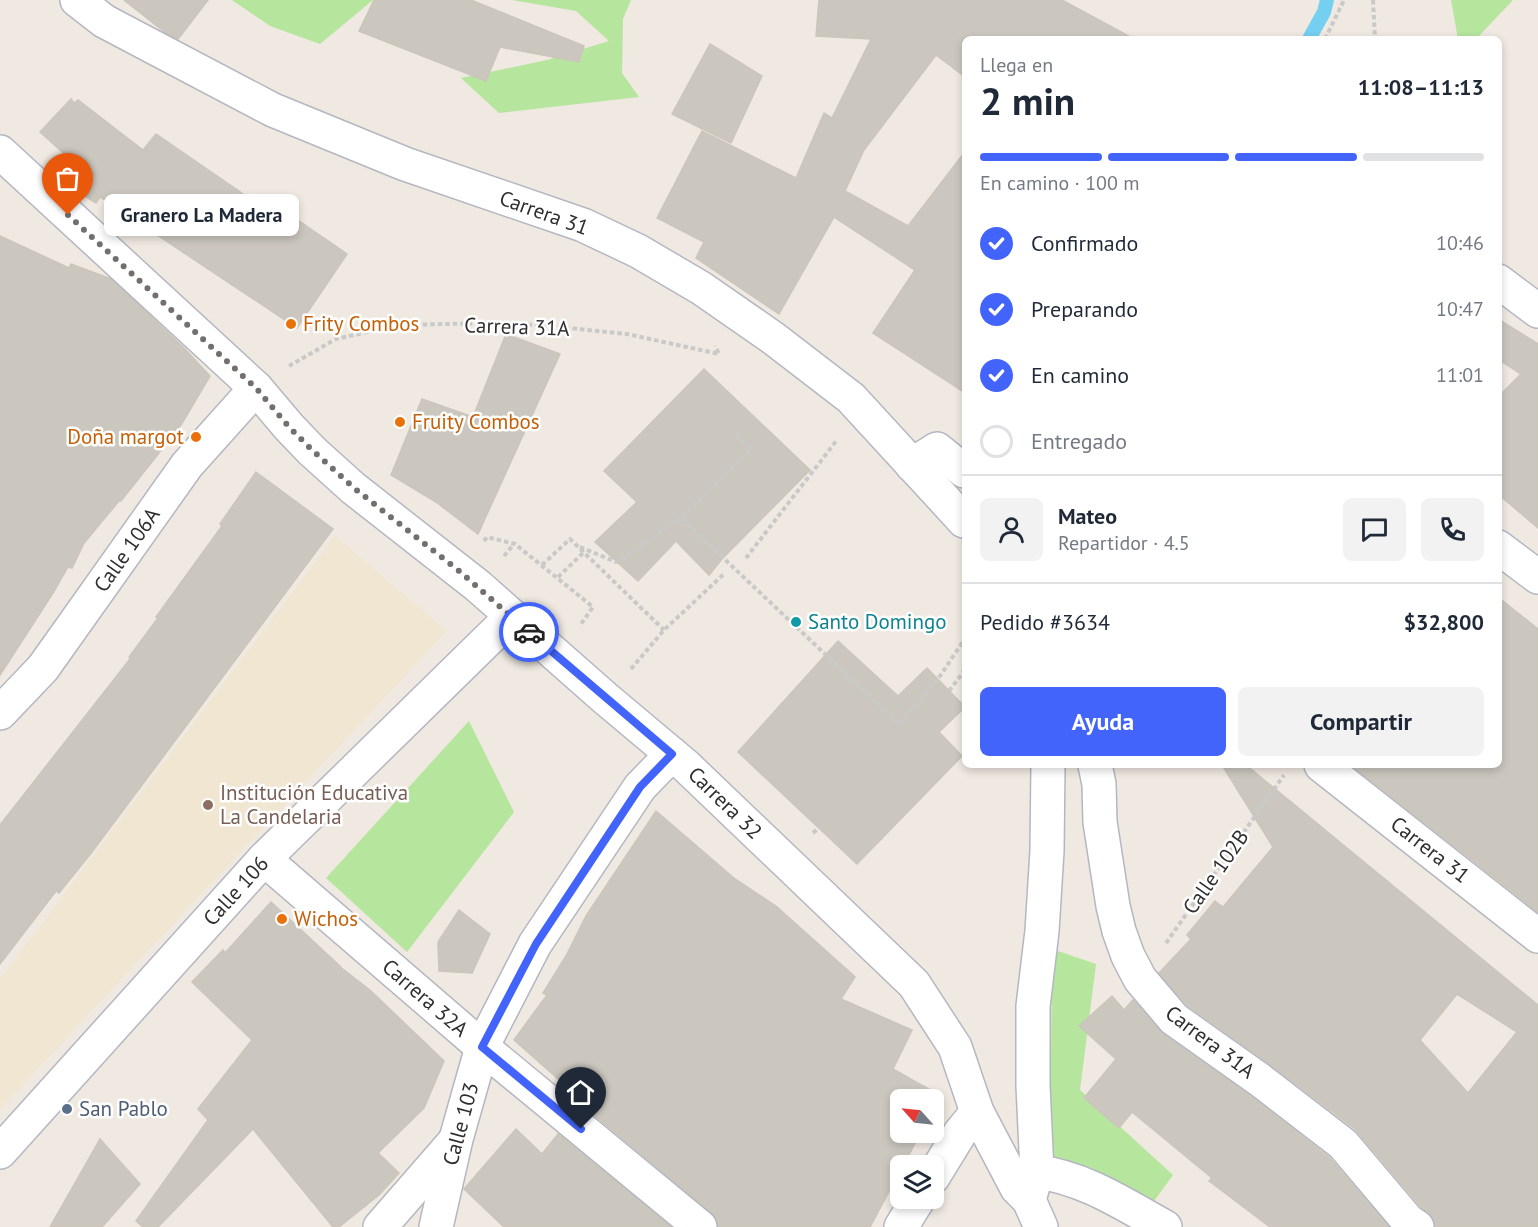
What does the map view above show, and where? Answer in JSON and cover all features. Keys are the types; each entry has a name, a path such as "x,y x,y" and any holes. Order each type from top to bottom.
{"street":[{"name":"Carrera 31","path":"77,0 104,21 273,110 405,164 583,225 638,251 701,288 782,345 851,398 912,465"},
{"name":"Carrera 32","path":"0,152 256,388 312,450 354,488 458,570 672,754 914,984 955,1047 977,1112 1017,1188 1036,1199"},
{"path":"1502,284 1538,311"},
{"name":"Calle 106A","path":"0,713 44,668 187,465 256,388"},
{"path":"962,469 937,449 912,465 962,519"},
{"path":"1502,551 1538,577"},
{"name":"Calle 106","path":"0,1152 264,859 511,617"},
{"name":"Calle 103","path":"436,1227 456,1139 482,1047 536,944 640,787 672,754"},
{"path":"1036,1199 1033,1006 1045,885 1048,768"},
{"name":"Carrera 31A","path":"1096,768 1099,784 1100,822 1113,906 1128,956 1140,979 1174,1018 1260,1080 1342,1144 1408,1221 1417,1227"},
{"name":"Carrera 31","path":"1325,768 1538,936"},
{"name":"Carrera 32A","path":"264,859 482,1047 700,1227"},
{"path":"944,1159 960,1133 977,1112"},
{"path":"380,1227 456,1139"},
{"path":"1036,1199 1055,1174 1104,1193 1165,1227"},
{"path":"901,1227 912,1209"}],"path":[{"path":"1326,36 1344,0"},
{"path":"1373,0 1376,36"},
{"name":"Carrera 31A","path":"256,388 299,359 336,339 399,325 490,323 540,325 627,334 719,354 714,344"},
{"path":"746,558 860,410"},
{"path":"576,545 616,561 681,518 751,449 736,435"},
{"path":"681,518 899,724 938,679 962,643"},
{"path":"458,570 487,537 515,544 593,607"},
{"path":"542,565 570,539 664,630"},
{"path":"558,577 584,552"},
{"path":"605,698 664,630 725,573"},
{"path":"949,691 962,674"},
{"name":"Calle 102B","path":"1140,979 1285,775"}],"shaded area":[{"name":"Institución Educativa La Candelaria","path":"335,536 447,631 0,1109 0,979"}],"green space":[{"path":"232,0 373,0 320,44 270,26"},
{"path":"512,0 631,0 623,19 622,73 639,97 499,113 461,78 547,60 609,41 576,11"},
{"path":"1451,0 1513,0 1479,36 1457,36"},
{"path":"469,721 514,812 407,952 326,878"},
{"path":"1052,949 1096,964 1080,1090 1173,1175 1151,1205 1050,1166"}],"building":[{"path":"124,0 208,0 178,39 166,33"},
{"path":"374,0 471,0 584,46 579,62 500,47 486,81 359,31"},
{"path":"819,0 1062,0 1128,36 962,36 962,74 936,55 864,150 845,191 908,226 962,156 962,391 873,333 915,270 834,217 779,314 696,258 704,242 657,218 702,131 796,178 824,113 832,118 871,39 816,36"},
{"path":"710,44 762,76 731,143 672,114"},
{"path":"71,99 74,103 78,100 143,150 156,134 281,220 286,212 347,254 297,328 100,197 96,203 65,184 79,167 40,132"},
{"path":"0,236 69,268 71,264 111,279 183,347 210,376 181,425 121,501 84,543 72,568 68,567 0,675"},
{"path":"1502,322 1538,344 1538,528 1502,497 1502,393 1521,374 1502,362"},
{"path":"506,334 560,354 478,534 436,502 391,475 422,399 473,417"},
{"path":"704,369 810,470 709,575 676,541 638,581 595,542 637,502 604,471"},
{"path":"256,472 333,529 92,852 59,893 56,891 0,964 0,825 130,659 129,657 158,618 156,617 222,526 220,524"},
{"path":"1502,600 1538,629 1538,912 1355,768 1502,768"},
{"path":"838,641 898,696 927,668 962,704 962,710 939,732 962,756 857,864 738,752"},
{"path":"1224,768 1250,768 1538,1005 1538,1227 1436,1227 1433,1218 1355,1129 1187,1005 1159,973 1191,939 1187,935 1215,901 1223,907 1273,847","holes":["1457,994 1517,1032 1468,1093 1420,1040"]},
{"path":"656,811 735,879 776,906 855,977 841,999 912,1030 893,1069 929,1089 890,1089 890,1143 915,1143 909,1155 890,1155 890,1190 870,1227 718,1227 717,1220 712,1213 581,1104 583,1101 514,1040 547,995 543,993 566,956 586,916"},
{"path":"271,902 341,967 339,966 371,991 444,1061 424,1108 378,1153 399,1173 379,1195 339,1227 333,1227 253,1129 158,1227 143,1227 136,1221 208,1120 198,1109 252,1040 192,982 223,950 225,953"},
{"path":"459,910 490,934 472,973 439,971 438,942"},
{"path":"1112,996 1124,1010 1133,1000 1163,1034 1249,1095 1330,1158 1389,1227 1270,1227 1209,1181 1212,1178 1132,1112 1119,1128 1084,1098 1116,1059 1079,1026"},
{"path":"516,1129 542,1154 558,1134 671,1227 504,1227 464,1189"},
{"path":"100,1139 140,1184 102,1227 50,1227"}],"waterway":[{"path":"1311,36 1324,12 1327,0"}],"way so far":[{"path":"68,215 256,388 289,427 354,488 478,586 529,632"}],"place":[{"name":"Granero La Madera","path":"68,215"},
{"name":"Frity Combos","path":"291,324"},
{"name":"Fruity Combos","path":"400,422"},
{"name":"Doña margot","path":"196,437"},
{"name":"Santo Domingo","path":"796,622"},
{"name":"Institución Educativa La Candelaria","path":"208,805"},
{"name":"Wichos","path":"282,919"},
{"name":"San Pablo","path":"67,1109"}],"route":[{"path":"529,632 672,754 640,787 536,944 482,1047 581,1129"}]}
